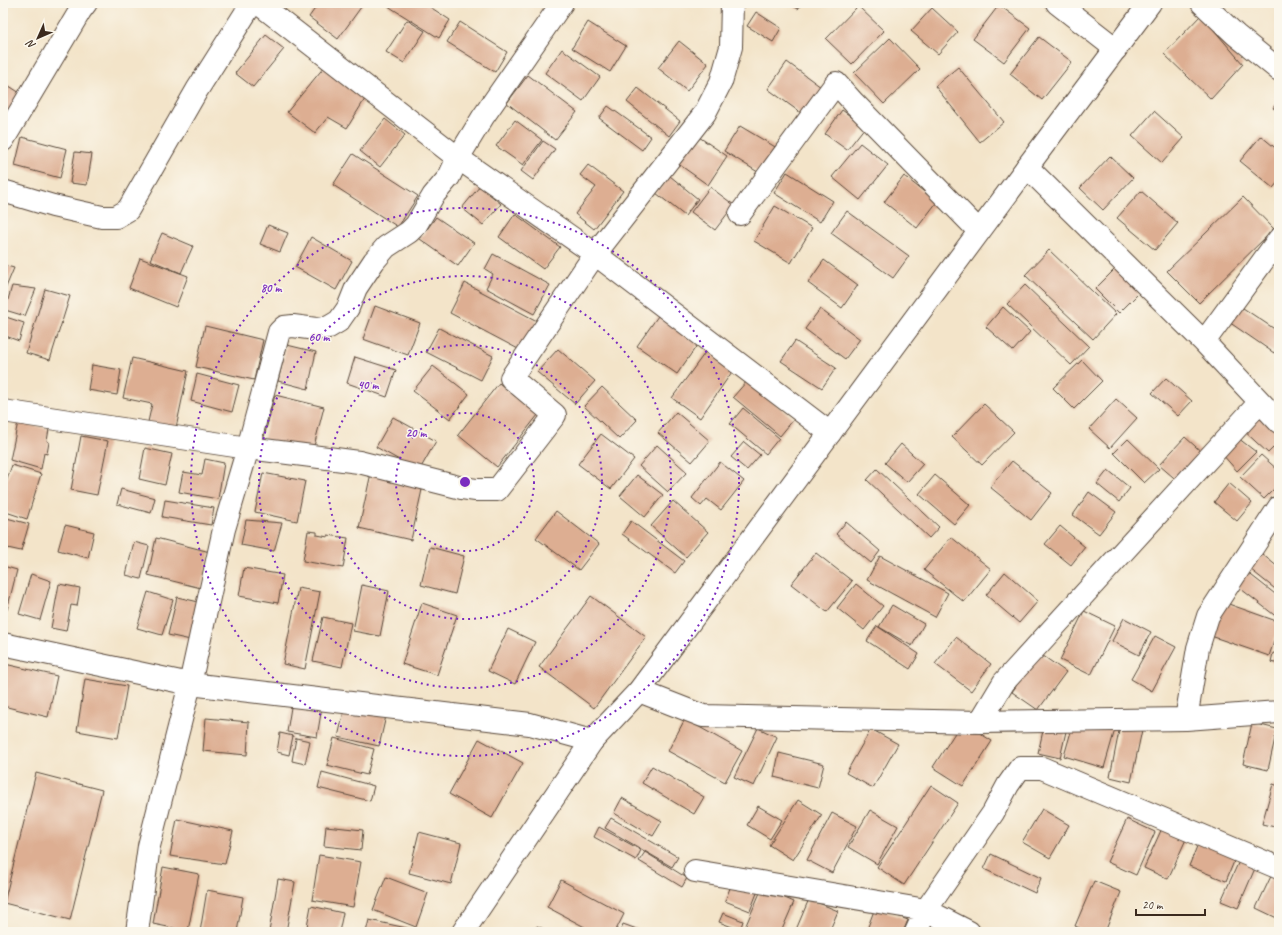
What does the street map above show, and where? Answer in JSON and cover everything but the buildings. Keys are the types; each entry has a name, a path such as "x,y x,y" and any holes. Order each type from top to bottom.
{"street":[{"path":"3,140 86,3"},
{"path":"3,192 52,206 102,217 116,217 128,210 197,90 252,3"},
{"path":"258,3 458,158 595,254 830,433"},
{"path":"137,932 149,846 190,684 224,529 281,329 289,326 316,329 329,327 339,321 348,308 356,288 374,261 386,247 409,232 416,225 433,196 449,177 458,158 483,117 562,3"},
{"path":"3,411 248,448 358,462 462,488 476,490 498,490 555,415 511,378 595,254 705,113 721,82 731,47 732,3"},
{"path":"1057,3 1116,49"},
{"path":"463,932 592,741 638,691 1150,3"},
{"path":"1202,3 1236,35 1279,70"},
{"path":"740,214 836,83 980,231"},
{"path":"1027,167 1204,342 1279,422"},
{"path":"1204,342 1279,239"},
{"path":"980,722 1004,682 1260,402"},
{"path":"1186,719 1198,648 1208,616 1279,507"},
{"path":"3,644 190,684 530,724 592,741"},
{"path":"638,691 703,716 980,722 1186,719 1279,712"},
{"path":"916,932 926,910 993,813 1008,785 1020,768 1042,768 1279,868"},
{"path":"695,871 926,910 970,932"}]}
